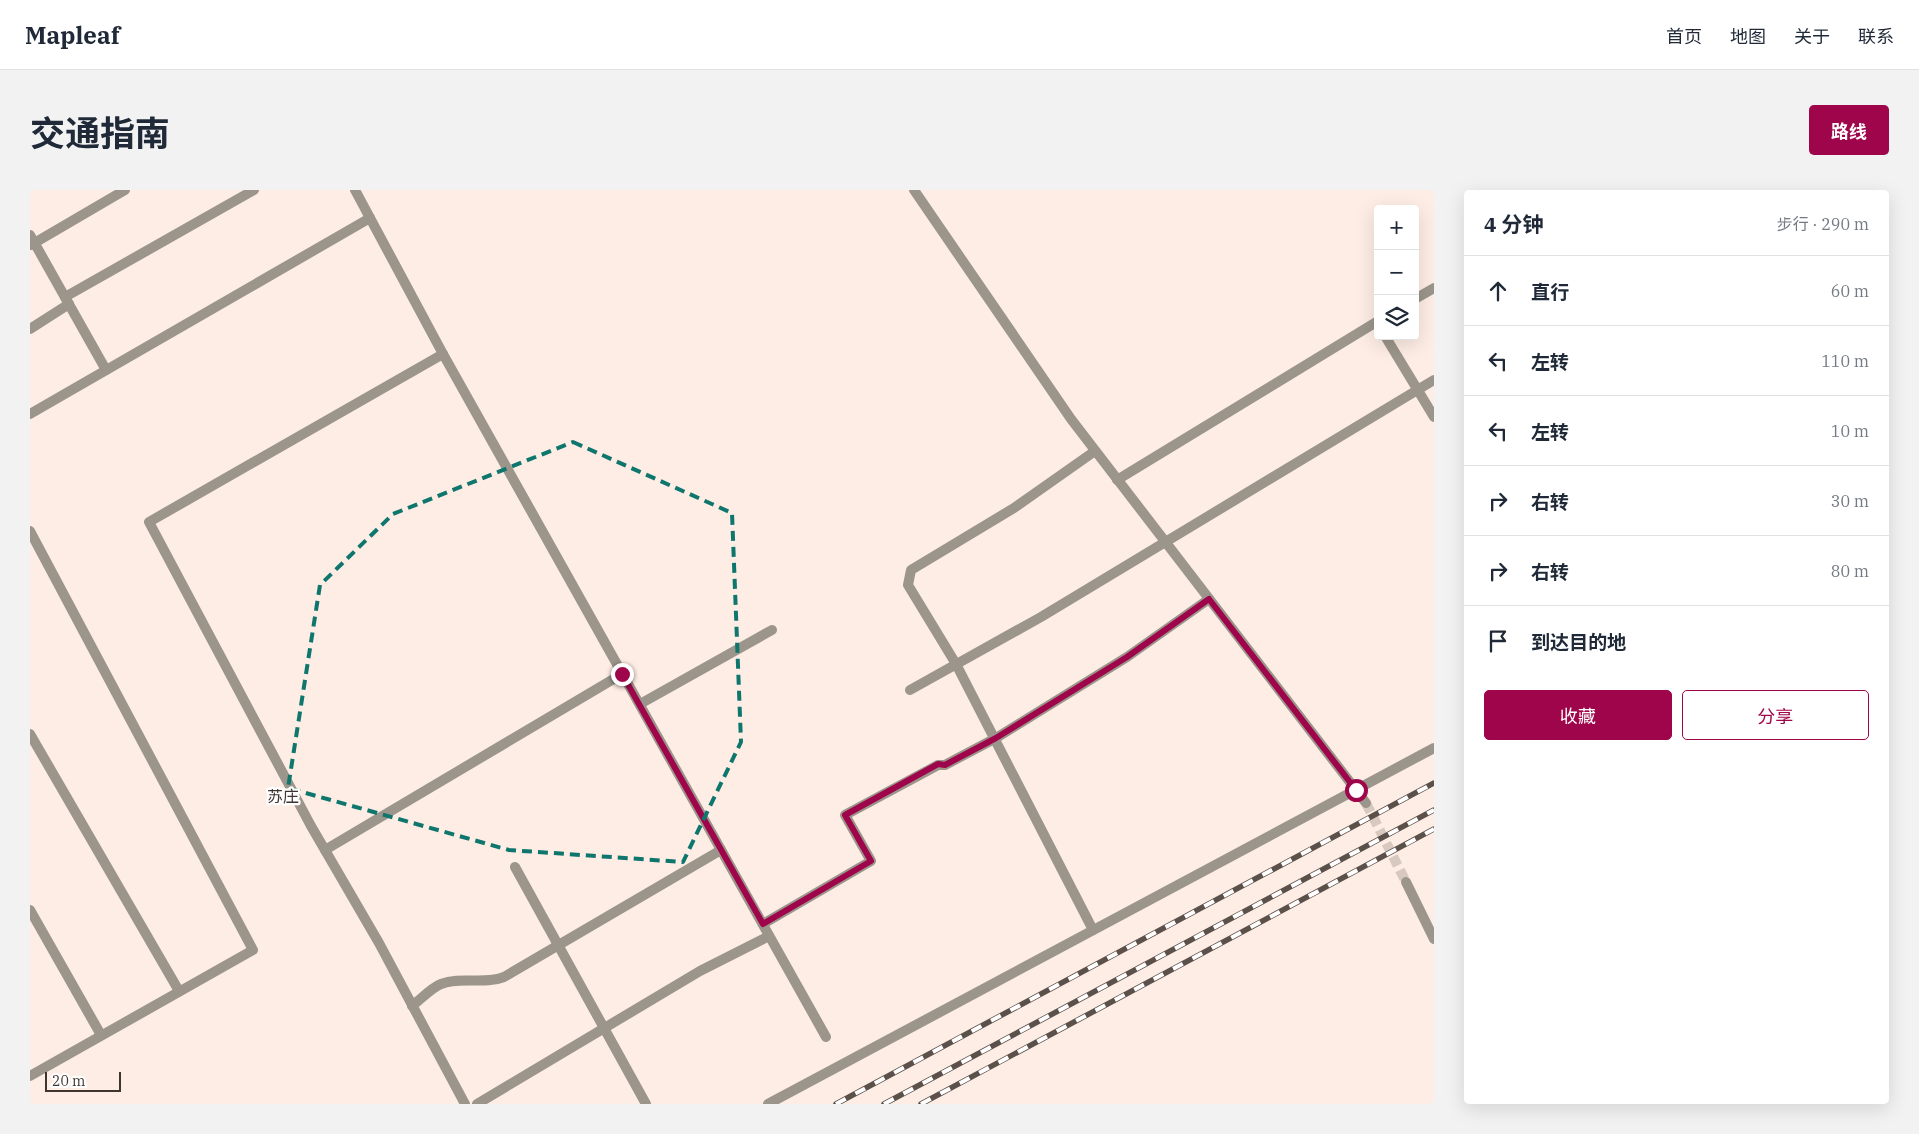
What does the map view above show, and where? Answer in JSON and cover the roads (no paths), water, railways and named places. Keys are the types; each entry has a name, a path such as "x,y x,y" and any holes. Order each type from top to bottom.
{"street":[{"path":"106,370 32,241 125,190"},
{"path":"30,329 67,300 254,190"},
{"path":"355,190 444,354 826,1037"},
{"path":"914,190 1071,419 1366,803"},
{"path":"30,414 370,218"},
{"path":"1419,297 1434,288"},
{"path":"1117,480 1374,325"},
{"path":"1387,340 1434,417"},
{"path":"444,354 149,522 325,850 465,1104"},
{"path":"910,690 1041,617 1434,380"},
{"path":"1093,930 996,738 956,664 908,585 910,570 1014,508 1095,451"},
{"path":"30,530 253,950 30,1076"},
{"path":"763,924 871,861 845,815 938,764 945,765 996,738 1127,657 1209,599"},
{"path":"640,704 772,630"},
{"path":"325,850 622,674"},
{"path":"30,734 179,991"},
{"path":"768,1104 1434,748"},
{"path":"412,1006 439,984 456,981 495,981 721,850"},
{"path":"515,868 646,1104"},
{"path":"1406,882 1434,939"},
{"path":"30,910 101,1035"},
{"path":"477,1104 605,1029 700,970 769,936"}],"tunnel":[{"path":"1366,803 1406,882"}],"railway":[{"path":"836,1104 1434,783"},
{"path":"884,1104 1434,810"},
{"path":"921,1104 1434,829"}],"district":[{"name":"苏庄","path":"283,796"}]}
